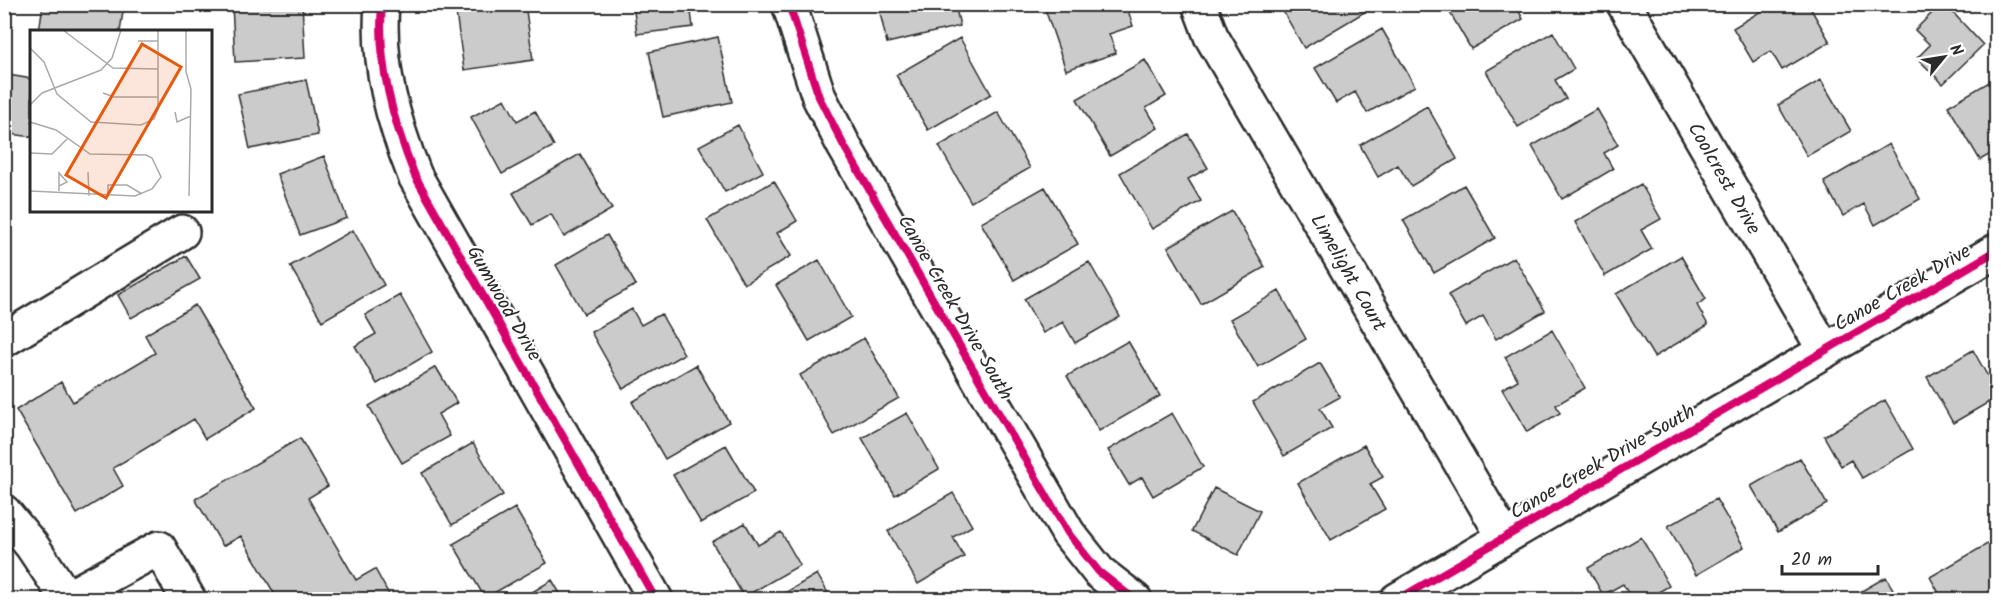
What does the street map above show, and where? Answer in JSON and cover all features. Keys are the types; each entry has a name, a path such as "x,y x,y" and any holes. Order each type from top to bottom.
{"street":[{"name":"Gumwood Drive","path":"382,4 381,24 385,78 396,129 415,176 656,600"},
{"name":"Canoe Creek Drive South","path":"789,4 819,97 844,146 1062,523 1099,572 1135,600"},
{"name":"Limelight Court","path":"1199,4 1211,36 1503,537"},
{"name":"Coolcrest Drive","path":"1624,4 1825,351"},
{"path":"4,340 182,232"},
{"name":"Canoe Creek Drive","path":"1825,351 1996,251"},
{"name":"Canoe Creek Drive South","path":"1397,600 1825,351"},
{"path":"4,512 32,546 67,599 159,548 189,600"}],"building":[{"path":"43,4 124,4 120,30 39,30"},
{"path":"232,4 302,4 305,58 235,62"},
{"path":"525,4 533,60 464,70 455,5"},
{"path":"633,4 690,4 693,27 637,34"},
{"path":"878,4 955,4 960,26 887,43"},
{"path":"1058,4 1126,4 1133,26 1109,34 1116,53 1066,70 1045,9"},
{"path":"1294,4 1365,4 1368,10 1304,48 1283,11"},
{"path":"1445,4 1515,4 1523,19 1471,49"},
{"path":"1773,4 1808,4 1830,42 1782,70 1771,51 1753,62 1733,28"},
{"path":"1941,4 1945,4 1983,45 1943,84 1917,58 1930,45 1915,30"},
{"path":"1382,29 1415,86 1367,113 1355,92 1336,103 1315,68"},
{"path":"1553,32 1574,69 1555,80 1566,99 1518,127 1486,71"},
{"path":"718,37 732,102 663,117 649,52"},
{"path":"960,38 991,94 928,130 896,75"},
{"path":"1145,60 1166,96 1146,108 1158,128 1110,156 1077,99"},
{"path":"8,75 30,79 30,137 4,133 4,98"},
{"path":"1996,78 1996,151 1980,160 1948,106"},
{"path":"306,80 318,135 250,149 238,94"},
{"path":"1821,80 1851,131 1807,156 1778,105"},
{"path":"505,99 517,121 535,111 554,146 502,174 471,117"},
{"path":"1427,106 1457,159 1411,186 1398,165 1378,177 1360,145"},
{"path":"1597,109 1618,145 1604,153 1613,169 1562,199 1532,146"},
{"path":"998,112 1030,168 971,202 939,146"},
{"path":"738,125 763,172 725,192 699,146"},
{"path":"1188,134 1208,168 1188,179 1201,201 1152,229 1120,173"},
{"path":"1889,144 1920,199 1875,225 1864,204 1843,216 1824,182"},
{"path":"580,154 612,209 564,237 551,214 532,225 513,193"},
{"path":"324,156 347,218 300,235 277,174"},
{"path":"774,181 797,221 777,233 791,256 744,284 707,220"},
{"path":"1641,184 1661,219 1641,230 1652,249 1605,276 1575,222"},
{"path":"1464,185 1495,238 1434,273 1403,220"},
{"path":"1045,187 1078,244 1014,280 981,223"},
{"path":"1232,211 1265,267 1201,304 1168,247"},
{"path":"353,230 384,285 322,321 290,266"},
{"path":"607,235 636,285 584,314 556,265"},
{"path":"186,256 200,279 131,318 118,295"},
{"path":"1681,256 1706,299 1697,305 1708,325 1654,357 1616,294"},
{"path":"1514,257 1545,311 1496,339 1483,316 1466,326 1448,295"},
{"path":"819,260 851,317 809,341 776,285"},
{"path":"1089,262 1120,317 1075,343 1063,322 1043,333 1024,299"},
{"path":"1279,291 1306,339 1258,367 1230,319"},
{"path":"400,295 432,352 377,384 355,346 376,334 365,315"},
{"path":"195,305 256,408 205,439 194,419 113,468 123,486 77,514 16,410 61,382 73,402 155,353 145,335"},
{"path":"632,309 641,325 661,314 684,354 623,389 591,332"},
{"path":"1552,330 1585,388 1556,405 1560,413 1527,432 1502,389 1518,380 1505,357"},
{"path":"864,338 899,398 834,435 800,375"},
{"path":"1128,341 1160,396 1099,431 1067,376"},
{"path":"1973,350 1996,391 1996,398 1953,423 1927,377"},
{"path":"1320,363 1340,397 1320,408 1332,428 1284,456 1253,402"},
{"path":"696,365 729,422 665,459 632,402"},
{"path":"436,367 457,403 438,414 450,436 402,463 369,406"},
{"path":"1885,400 1913,449 1862,478 1851,460 1841,466 1824,436"},
{"path":"907,413 939,469 895,495 862,438"},
{"path":"1172,413 1203,467 1153,496 1142,477 1129,485 1108,450"},
{"path":"300,438 328,486 308,498 356,580 375,569 392,600 278,600 241,536 223,546 195,499"},
{"path":"473,443 503,495 452,525 422,473"},
{"path":"726,445 754,493 701,523 673,475"},
{"path":"1364,445 1383,477 1370,484 1385,509 1331,540 1298,483"},
{"path":"1800,458 1827,504 1778,532 1751,486"},
{"path":"1214,488 1260,511 1238,555 1192,531"},
{"path":"953,493 972,526 953,537 964,557 918,584 888,531"},
{"path":"1716,499 1744,547 1696,575 1668,526"},
{"path":"515,508 547,563 485,598 453,544"},
{"path":"745,523 758,545 781,532 800,565 744,597 712,542"},
{"path":"1641,537 1669,586 1645,600 1632,600 1623,584 1603,595 1588,568"},
{"path":"1996,539 1996,596 1990,600 1943,600 1930,577"},
{"path":"817,574 832,600 773,600"},
{"path":"1886,577 1899,600 1846,600"},
{"path":"552,580 564,600 519,600"},
{"path":"1571,592 1575,600 1557,600"}],"cycle path":[{"path":"382,4 382,49 388,92 415,176 656,600"},
{"path":"789,4 819,97 844,146 1068,533 1099,572 1135,600"},
{"path":"1397,600 1996,251"}]}
